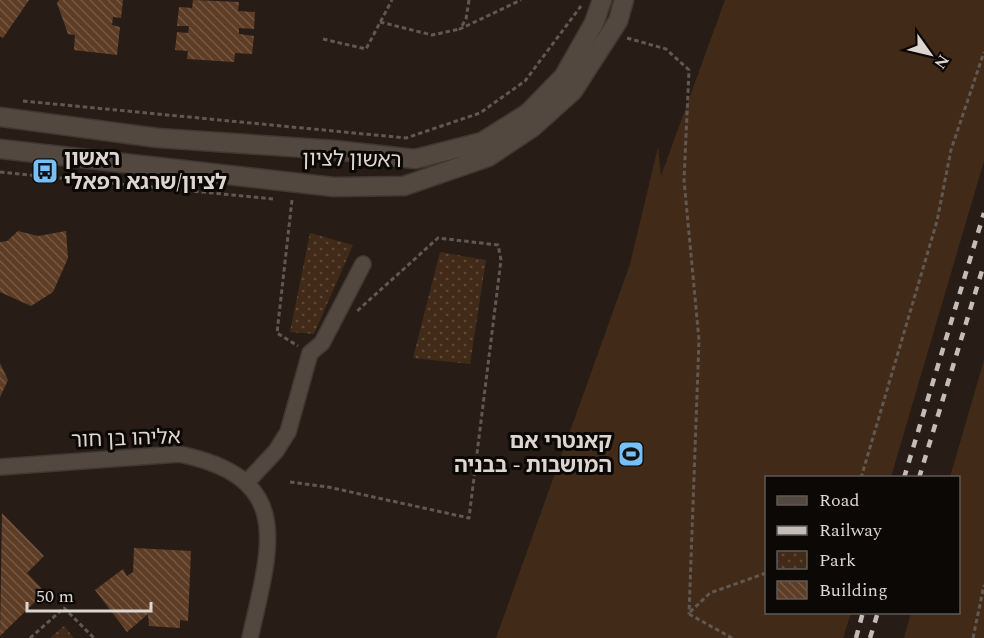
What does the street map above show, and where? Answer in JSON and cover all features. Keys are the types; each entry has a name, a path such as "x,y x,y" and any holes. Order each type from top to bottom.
{"main road":[{"name":"ראשון לציון","path":"0,117 158,138 335,150 416,159 482,142 528,113 564,76 594,23 602,0"},
{"name":"ראשון לציון","path":"1,149 334,187 404,186 488,157 533,127 573,91 618,21 624,0"}],"street":[{"path":"250,638 264,573 269,530 264,510 247,482 276,451 288,432 310,353 322,343 363,264"},
{"name":"אליהו בן חור","path":"0,467 179,454 227,468 247,482"}],"path":[{"path":"323,39 366,49 392,0"},
{"path":"460,29 466,19 469,0"},
{"path":"380,22 432,35 460,29 521,0"},
{"path":"12,100 406,138 480,113 525,81 584,0"},
{"path":"620,36 666,49 689,70 684,180 699,340 689,614"},
{"path":"861,476 937,221 951,150 984,52"},
{"path":"0,172 144,187"},
{"path":"292,200 277,333 310,353"},
{"path":"290,482 328,487 469,518 501,260 498,245 438,238 355,313"},
{"path":"689,614 710,593 765,573"},
{"path":"973,638 984,585"},
{"path":"30,638 64,608 94,638"},
{"path":"689,614 732,638"}],"green space":[{"path":"725,0 984,0 984,161 891,476 765,476 765,614 851,614 843,638 496,638 630,264 658,147 661,176"},
{"path":"310,233 353,245 314,334 290,332"},
{"path":"440,252 486,260 470,364 413,358"},
{"path":"984,360 984,638 904,638 911,614 960,614 960,476 950,476"},
{"path":"64,626 74,638 50,638"}],"building":[{"path":"0,0 29,0 3,38 0,36"},
{"path":"59,0 123,0 121,18 113,17 112,25 120,27 117,55 74,50 75,35 68,34 57,3"},
{"path":"193,0 239,2 238,11 255,12 254,29 239,28 239,34 254,36 252,54 235,53 234,62 187,59 188,51 175,50 177,32 188,33 189,26 177,26 179,7 192,8"},
{"path":"18,231 38,236 66,231 68,258 53,292 31,306 0,292 0,242 7,241"},
{"path":"0,363 8,380 0,397"},
{"path":"2,513 44,556 27,573 45,592 0,636"},
{"path":"134,548 191,551 188,621 180,620 180,628 149,626 148,614 127,632 95,590 123,569 127,576 133,572"}],"railway":[{"path":"905,476 984,213"},
{"path":"920,476 984,264"},
{"path":"856,638 862,614"},
{"path":"870,638 877,614"}],"place":[{"name":"ראשון לציון/שרגא רפאלי","path":"45,171"},
{"name":"קאנטרי אם המושבות - בבניה","path":"631,454"}]}
